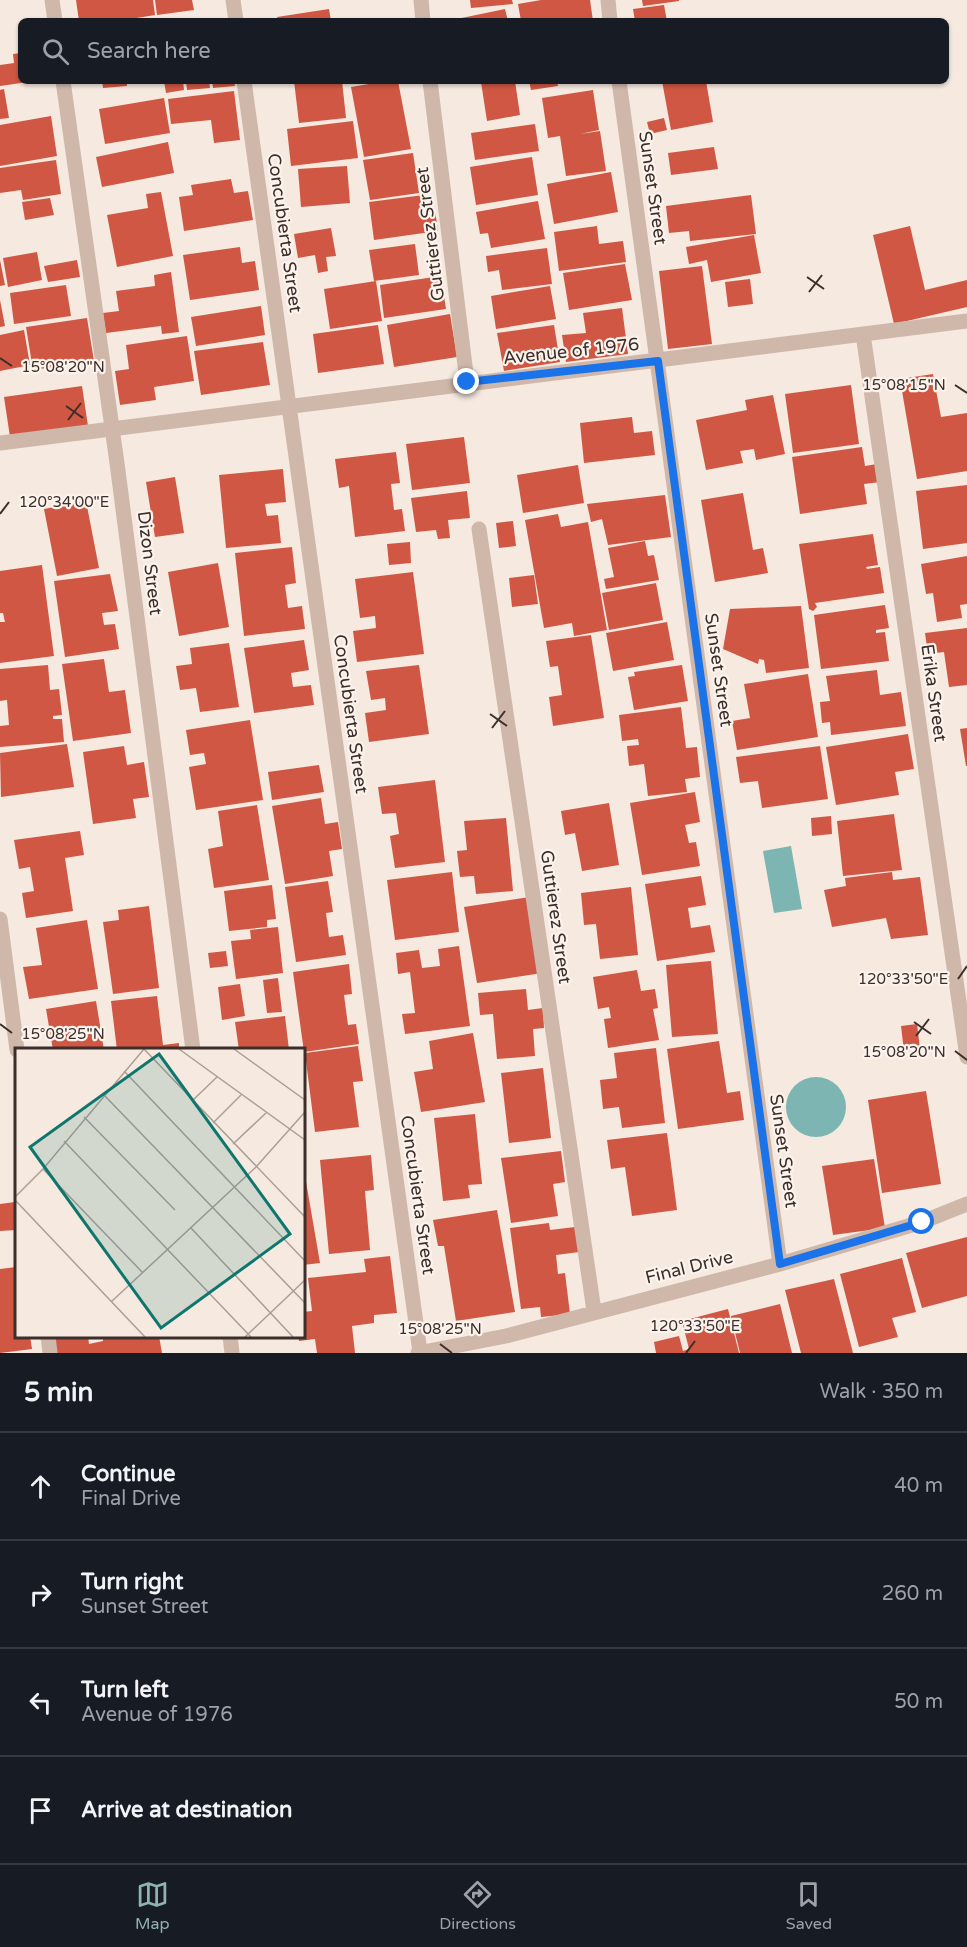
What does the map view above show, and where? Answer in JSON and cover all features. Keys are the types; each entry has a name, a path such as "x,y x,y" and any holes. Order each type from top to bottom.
{"street":[{"path":"52,0 55,18"},
{"path":"233,0 236,18"},
{"path":"420,0 423,18"},
{"path":"608,0 610,18"},
{"name":"Dizon Street","path":"63,84 112,429 193,1048"},
{"name":"Concubierta Street","path":"244,84 419,1353"},
{"name":"Guttierez Street","path":"430,84 467,382"},
{"name":"Sunset Street","path":"619,84 780,1264"},
{"name":"Avenue of 1976","path":"0,442 289,408 467,382 658,361 967,321"},
{"name":"Erika Street","path":"863,334 967,1057"},
{"name":"Guttierez Street","path":"479,530 594,1311"},
{"path":"0,919 6,1004 17,1048"},
{"name":"Final Drive","path":"419,1353 506,1336 594,1311 780,1264 922,1222 967,1204"},
{"path":"48,1338 50,1353"},
{"path":"230,1338 232,1353"}],"water":[{"path":"791,846 802,909 774,913 763,851"},
{"path":"816,1077 837,1086 846,1107 837,1128 816,1137 795,1128 786,1107 795,1086"}],"building":[{"path":"76,0 153,0 155,15 136,18 79,18"},
{"path":"155,0 192,0 194,10 157,15"},
{"path":"470,0 512,0 513,4 471,8"},
{"path":"541,0 590,0 593,18 520,18 518,4"},
{"path":"642,0 679,0 679,1 643,6"},
{"path":"664,5 666,18 634,18 633,9"},
{"path":"329,9 330,18 277,18"},
{"path":"505,9 507,18 462,18"},
{"path":"18,53 18,83 0,86 0,65 14,63 13,54"},
{"path":"102,84 127,84 127,86 103,88"},
{"path":"164,84 183,84 184,90 166,93"},
{"path":"186,84 209,84 210,88 187,90"},
{"path":"212,84 235,84 235,86 213,88"},
{"path":"294,84 342,84 346,118 299,123"},
{"path":"369,84 399,84 411,149 364,157 351,87"},
{"path":"481,84 515,84 520,115 487,121"},
{"path":"530,84 558,84 558,86 531,90"},
{"path":"663,84 707,84 713,122 671,130"},
{"path":"4,89 9,118 0,119 0,90"},
{"path":"593,90 599,130 580,134 600,131 606,171 566,176 560,136 548,138 542,98"},
{"path":"234,91 240,140 214,143 211,120 171,124 168,99"},
{"path":"164,98 170,133 105,144 99,109"},
{"path":"51,116 57,156 0,166 0,125"},
{"path":"664,118 667,130 650,134 647,122"},
{"path":"353,121 358,158 291,166 287,129"},
{"path":"535,124 539,151 475,160 471,133"},
{"path":"168,142 174,173 102,187 96,157"},
{"path":"714,147 718,169 671,175 668,153"},
{"path":"413,153 419,193 370,200 363,160"},
{"path":"532,157 538,195 476,205 470,167"},
{"path":"56,160 61,194 23,200 21,190 0,193 0,168"},
{"path":"347,166 350,203 301,207 298,169"},
{"path":"611,172 618,212 554,224 547,184"},
{"path":"231,179 234,193 248,191 253,220 184,231 179,197 193,195 191,185"},
{"path":"161,192 173,256 117,267 107,215 148,208 146,194"},
{"path":"424,195 426,211 435,210 438,231 374,240 369,202"},
{"path":"751,195 756,234 690,241 689,231 669,233 666,206"},
{"path":"50,198 54,215 25,220 22,202"},
{"path":"538,201 545,239 491,248 488,233 480,234 476,212"},
{"path":"597,226 599,244 623,241 626,262 559,271 554,232"},
{"path":"910,226 925,290 967,280 967,307 894,324 873,235"},
{"path":"331,228 336,256 326,257 328,271 318,273 315,255 298,258 294,234"},
{"path":"754,235 761,273 711,282 707,260 689,264 686,247"},
{"path":"415,244 419,275 374,281 369,250"},
{"path":"240,247 242,263 255,261 259,290 190,300 183,255"},
{"path":"547,248 552,284 502,290 499,270 488,272 486,256"},
{"path":"37,252 42,280 8,287 3,258"},
{"path":"0,260 5,285 0,286"},
{"path":"77,260 80,277 48,282 44,266"},
{"path":"625,264 632,300 569,310 563,273"},
{"path":"702,266 712,344 668,349 659,271"},
{"path":"171,272 179,332 162,334 161,326 106,333 103,313 119,311 116,291 155,286 154,275"},
{"path":"441,276 446,309 384,318 380,285"},
{"path":"750,279 753,304 728,307 725,282"},
{"path":"376,281 382,321 330,329 324,289"},
{"path":"66,285 71,316 14,324 10,293"},
{"path":"550,286 556,319 496,329 491,296"},
{"path":"0,300 5,326 0,327"},
{"path":"261,306 265,335 196,346 191,317"},
{"path":"622,308 628,354 566,362 562,335 586,333 583,313"},
{"path":"450,314 457,357 394,367 387,325"},
{"path":"87,318 94,361 33,370 26,327"},
{"path":"378,325 384,364 318,373 313,334"},
{"path":"554,325 560,362 504,371 497,333"},
{"path":"24,330 30,365 0,371 0,335"},
{"path":"187,336 194,381 154,387 156,400 120,405 115,371 129,369 126,345"},
{"path":"263,342 270,385 201,395 194,351"},
{"path":"933,374 941,417 967,413 967,471 917,479 900,379"},
{"path":"851,385 859,444 793,453 785,394"},
{"path":"82,386 88,426 10,437 4,397"},
{"path":"773,395 785,454 756,460 754,449 740,451 743,463 706,470 696,420 747,410 745,400"},
{"path":"632,417 634,433 652,431 655,455 584,463 580,423"},
{"path":"464,437 470,483 412,490 406,444"},
{"path":"862,447 865,466 877,464 880,482 864,484 867,504 800,514 792,457"},
{"path":"396,452 400,483 391,484 394,510 402,509 405,531 355,537 349,486 339,488 335,459"},
{"path":"578,465 584,503 523,513 517,475"},
{"path":"283,469 286,502 265,504 267,516 278,515 281,543 226,548 219,475"},
{"path":"175,477 184,533 155,537 146,482"},
{"path":"967,485 967,543 923,549 916,491"},
{"path":"467,491 470,518 448,520 450,538 438,539 436,530 416,532 411,498"},
{"path":"743,493 753,550 763,548 768,573 715,582 701,500"},
{"path":"665,495 671,537 608,545 602,519 591,522 587,504"},
{"path":"86,501 99,568 57,576 44,509"},
{"path":"558,514 561,527 588,522 607,630 574,636 572,623 544,628 525,520"},
{"path":"513,521 516,546 499,548 496,523"},
{"path":"873,534 878,565 866,567 867,569 880,567 884,593 815,603 817,607 813,611 809,609 799,544"},
{"path":"645,541 648,556 654,555 659,580 606,589 604,579 614,577 608,548"},
{"path":"410,542 411,563 389,565 387,544"},
{"path":"292,547 296,583 285,585 288,608 302,606 305,629 244,636 235,553"},
{"path":"967,556 967,604 960,605 962,618 937,622 933,593 926,594 921,564"},
{"path":"218,563 229,627 179,636 168,572"},
{"path":"42,565 54,656 0,663 0,622 5,622 3,613 0,613 0,571"},
{"path":"413,572 424,654 357,662 353,631 376,628 375,616 360,618 355,579"},
{"path":"110,574 118,611 102,613 104,625 115,624 119,649 65,657 54,581"},
{"path":"534,575 538,604 512,607 509,578"},
{"path":"656,583 663,620 609,630 602,593"},
{"path":"885,605 889,628 876,630 876,633 885,632 889,661 821,669 814,615"},
{"path":"801,606 809,668 766,673 764,660 759,659 758,664 723,649 730,609"},
{"path":"667,622 674,660 613,671 606,633"},
{"path":"967,628 967,685 949,687 944,652 928,654 925,633"},
{"path":"591,635 604,718 553,726 549,697 562,695 558,666 550,667 546,641"},
{"path":"304,640 309,670 291,673 293,687 311,685 314,705 254,713 244,648"},
{"path":"229,643 239,707 200,712 196,688 180,690 176,666 192,664 190,648"},
{"path":"104,659 109,692 125,690 131,733 73,741 62,664"},
{"path":"48,665 50,690 59,689 62,715 53,716 53,719 62,719 64,742 0,747 0,726 9,725 7,700 0,701 0,669"},
{"path":"419,665 429,734 369,742 365,713 386,710 385,698 371,700 366,671"},
{"path":"682,665 688,701 634,710 628,677 635,676 634,672"},
{"path":"877,670 880,695 901,692 906,726 831,735 830,722 822,723 820,702 830,701 826,676"},
{"path":"808,674 818,737 737,750 732,721 750,718 744,684"},
{"path":"681,707 686,748 697,747 700,777 685,779 687,792 648,796 644,764 629,766 627,746 639,745 638,739 622,741 619,715"},
{"path":"250,720 263,800 196,810 189,767 206,764 204,753 190,755 186,730"},
{"path":"967,728 967,766 966,766 960,729"},
{"path":"908,734 914,769 895,772 899,795 836,805 826,747"},
{"path":"67,744 74,787 1,797 0,753"},
{"path":"124,746 127,765 144,762 149,797 133,799 136,818 93,824 83,752"},
{"path":"820,746 828,799 762,808 758,781 740,783 736,757"},
{"path":"319,765 324,792 272,800 268,772"},
{"path":"435,780 445,862 395,868 390,836 399,834 396,813 382,814 378,787"},
{"path":"695,792 700,822 685,825 689,843 696,842 700,866 642,875 630,803"},
{"path":"321,798 325,824 338,822 342,849 329,851 333,876 285,884 272,806"},
{"path":"609,803 619,865 582,871 575,833 565,835 561,811"},
{"path":"257,805 269,880 214,888 208,849 223,846 218,811"},
{"path":"894,814 902,870 843,876 837,821"},
{"path":"831,816 832,834 812,836 811,818"},
{"path":"506,818 513,891 476,894 474,876 460,877 457,851 467,850 464,821"},
{"path":"80,831 84,855 65,858 73,911 26,918 22,893 34,891 30,867 19,869 14,840"},
{"path":"452,872 459,932 395,940 387,880"},
{"path":"892,872 893,880 920,877 928,935 891,939 886,918 832,927 824,890 846,886 845,878"},
{"path":"701,876 706,905 688,908 691,928 710,925 715,952 657,961 645,884"},
{"path":"328,881 333,912 326,913 329,937 343,935 346,955 296,962 285,887"},
{"path":"272,885 276,919 267,920 267,927 229,931 224,891"},
{"path":"631,887 638,955 600,959 596,924 584,925 581,893"},
{"path":"530,897 542,973 477,983 464,907"},
{"path":"149,906 159,988 113,994 103,922 119,920 118,910"},
{"path":"87,920 98,989 29,999 23,967 42,965 36,928"},
{"path":"278,927 283,973 236,979 231,941 251,939 250,930"},
{"path":"459,946 470,1026 405,1034 402,1014 415,1013 410,972 398,974 396,953 419,950 422,968 440,966 438,949"},
{"path":"226,951 228,966 210,968 208,953"},
{"path":"711,961 718,1034 672,1037 666,965"},
{"path":"349,964 352,994 344,995 348,1025 356,1024 359,1044 304,1052 293,972"},
{"path":"637,970 641,991 655,989 658,1008 653,1009 659,1040 608,1048 604,1019 611,1018 609,1007 598,1009 593,977"},
{"path":"278,978 282,1012 267,1013 263,980"},
{"path":"240,984 245,1016 222,1020 218,987"},
{"path":"526,989 528,1010 543,1008 544,1028 533,1029 535,1056 497,1059 493,1014 480,1015 478,993"},
{"path":"157,996 163,1045 179,1043 179,1048 117,1048 111,1001"},
{"path":"96,1001 104,1048 53,1048 46,1009"},
{"path":"285,1016 289,1048 239,1048 235,1022"},
{"path":"917,1024 920,1049 904,1051 901,1026"},
{"path":"473,1033 485,1102 421,1112 414,1072 433,1069 429,1041"},
{"path":"719,1041 727,1093 740,1091 744,1120 678,1129 667,1049"},
{"path":"358,1046 363,1081 353,1082 359,1127 315,1132 305,1053"},
{"path":"656,1048 665,1123 622,1128 619,1107 603,1109 600,1080 617,1078 614,1053"},
{"path":"543,1068 551,1138 509,1143 501,1073"},
{"path":"926,1091 941,1184 882,1193 868,1100"},
{"path":"475,1114 482,1184 468,1185 470,1198 443,1201 434,1118"},
{"path":"667,1133 677,1210 632,1216 625,1167 611,1169 607,1140"},
{"path":"561,1151 565,1182 553,1184 558,1216 511,1223 501,1158"},
{"path":"371,1155 374,1190 365,1191 370,1250 329,1254 320,1160"},
{"path":"874,1159 885,1228 833,1235 822,1166"},
{"path":"304,1170 320,1263 304,1265"},
{"path":"15,1202 15,1230 0,1231 0,1204"},
{"path":"497,1210 515,1312 456,1321 444,1246 438,1246 433,1220"},
{"path":"549,1223 550,1230 575,1227 579,1252 556,1255 558,1274 565,1273 570,1314 541,1317 540,1307 521,1309 510,1228"},
{"path":"967,1237 967,1296 922,1308 906,1253"},
{"path":"390,1256 397,1313 374,1315 374,1323 352,1326 355,1353 317,1353 315,1339 299,1341 298,1338 304,1338 304,1312 312,1311 308,1278 366,1272 364,1259"},
{"path":"902,1258 916,1312 892,1318 898,1337 859,1347 840,1274"},
{"path":"15,1267 15,1338 30,1338 32,1349 0,1353 0,1269"},
{"path":"834,1279 853,1353 801,1353 785,1290"},
{"path":"780,1304 792,1353 740,1353 731,1316"},
{"path":"728,1309 739,1353 656,1353 654,1342 679,1336 683,1351 689,1349 682,1321"},
{"path":"54,1338 88,1338 89,1344 103,1341 103,1338 159,1338 162,1353 57,1353"}],"route":[{"path":"467,382 658,361 780,1264 922,1222"}]}
